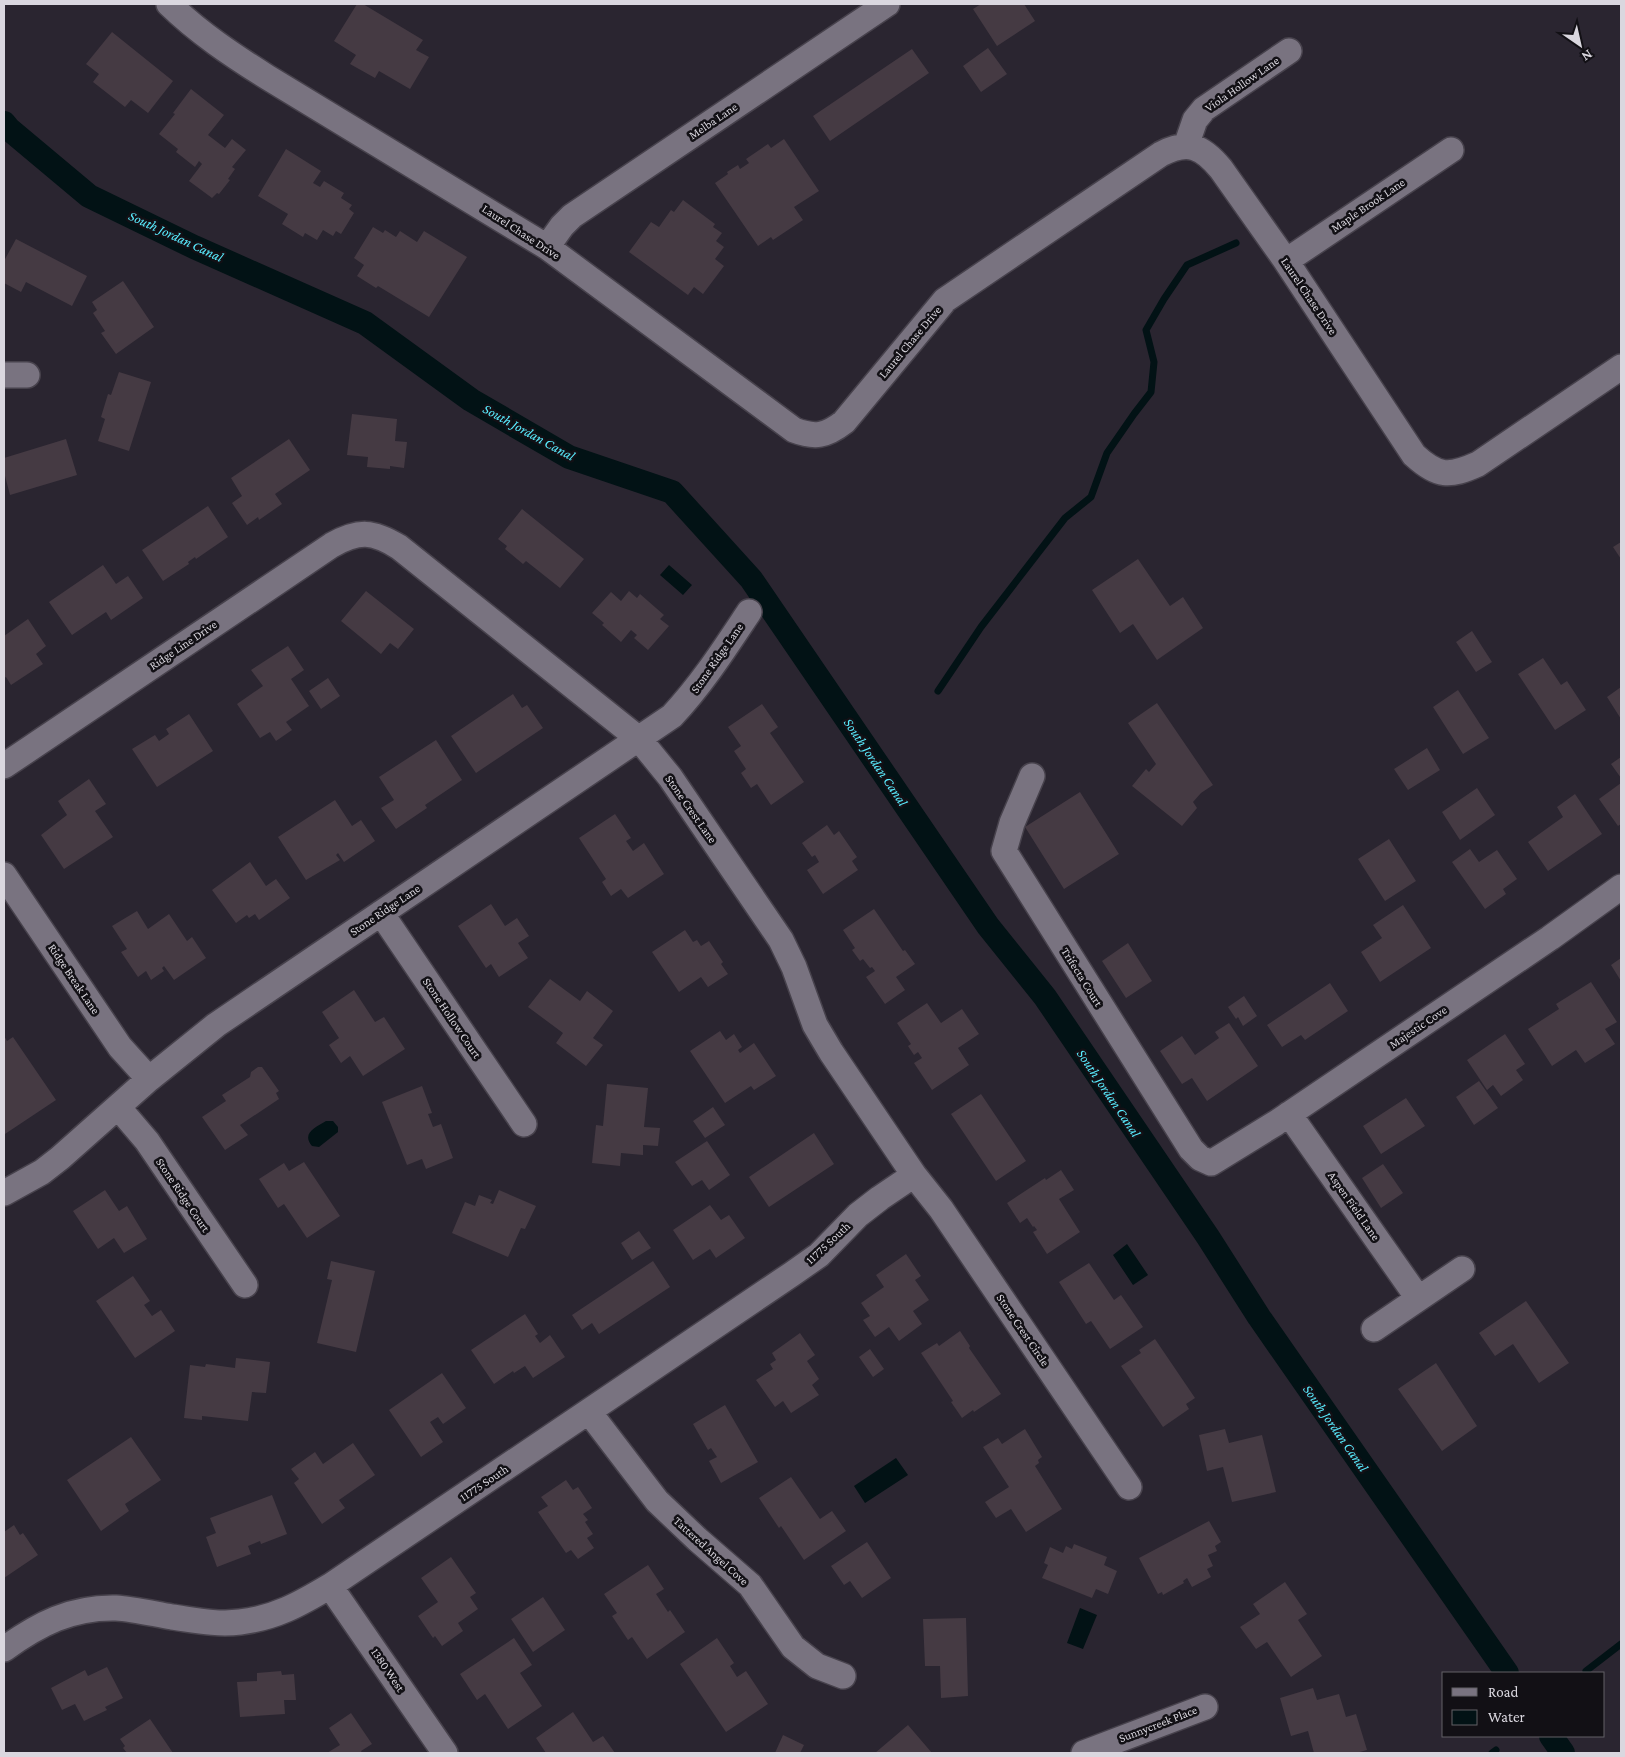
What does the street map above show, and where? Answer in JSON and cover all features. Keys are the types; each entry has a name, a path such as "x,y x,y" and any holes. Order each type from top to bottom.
{"street":[{"name":"Laurel Chase Drive","path":"169,4 186,20 225,50 546,247 794,430 808,435 821,435 833,430 844,422 945,300 1161,154 1173,148 1186,146 1201,149 1212,158 1286,261 1414,455 1426,466 1441,473 1461,472 1478,464 1621,367"},
{"name":"Melba Lane","path":"546,247 572,216 887,4"},
{"name":"Viola Hollow Lane","path":"1186,146 1196,120 1204,109 1289,51"},
{"name":"Maple Brook Lane","path":"1286,261 1450,150"},
{"name":"Stone Crest Lane","path":"366,533 384,538 399,547 639,739 670,777 781,940 794,967 819,1032 914,1175"},
{"name":"Ridge Line Drive","path":"4,766 332,545 348,536 366,533"},
{"name":"Stone Ridge Lane","path":"4,1193 42,1172 60,1158 149,1079 216,1025 672,716 710,672 749,612"},
{"name":"Trifecta Court","path":"1032,776 1012,823 1004,851 1191,1149 1200,1158 1211,1163"},
{"name":"Ridge Break Lane","path":"4,875 120,1047 149,1079"},
{"name":"Majestic Cove","path":"1211,1163 1289,1114 1550,938 1621,887"},
{"name":"Stone Hollow Court","path":"381,912 524,1124"},
{"name":"Stone Ridge Court","path":"118,1107 146,1141 245,1285"},
{"name":"Aspen Field Lane","path":"1289,1114 1418,1298"},
{"name":"11775 South","path":"4,1649 27,1633 55,1618 86,1610 116,1608 207,1622 238,1622 269,1617 298,1605 330,1586 819,1255 858,1214 914,1175"},
{"name":"Stone Crest Circle","path":"914,1175 941,1209 1130,1487"},
{"path":"1374,1328 1462,1269"},
{"name":"Tattered Angel Cove","path":"589,1412 657,1501 750,1585 794,1646 817,1666 843,1676"},
{"name":"1380 West","path":"330,1586 445,1753"},
{"name":"Sunnycreek Place","path":"1084,1753 1205,1707"}],"water":[{"path":"669,565 692,585 683,595 660,575"},
{"path":"326,1121 333,1121 338,1127 338,1132 319,1147 312,1146 308,1137 309,1134 314,1128"},
{"path":"1127,1244 1148,1275 1133,1285 1113,1255"},
{"path":"896,1458 908,1475 865,1503 854,1486"},
{"path":"1080,1608 1097,1615 1083,1649 1067,1643"}],"building":[{"path":"357,4 363,4 423,40 416,50 429,57 410,89 379,71 375,78 350,64 356,55 334,41"},
{"path":"981,4 1024,4 1035,21 997,46 973,9"},
{"path":"112,32 173,81 148,113 131,100 125,107 93,82 99,74 86,64"},
{"path":"988,48 1007,74 981,92 963,66"},
{"path":"912,49 929,73 830,141 813,116"},
{"path":"191,89 224,115 208,135 225,148 232,139 246,150 232,167 235,169 228,179 230,180 219,194 217,193 212,198 189,181 202,164 199,161 195,167 176,152 178,149 159,134"},
{"path":"784,139 819,191 794,207 803,220 773,240 771,237 758,246 715,183 738,165 740,169 749,163 746,159 768,144 771,148"},
{"path":"286,149 321,171 313,183 320,187 324,181 344,193 341,198 352,205 349,209 354,213 341,234 336,231 333,236 323,230 317,240 305,233 303,237 282,224 288,214 258,196"},
{"path":"683,200 715,224 713,227 722,233 716,241 724,247 715,259 724,266 703,294 694,287 688,295 629,252 651,222 659,227 671,210 674,212"},
{"path":"373,227 383,233 385,230 396,237 400,231 417,242 424,231 467,257 429,317 378,286 376,288 357,276 364,265 354,258"},
{"path":"16,239 87,276 72,306 26,282 21,292 4,283 4,261"},
{"path":"123,281 154,327 116,354 101,333 105,331 93,313 97,310 92,302"},
{"path":"119,372 151,382 129,451 98,441 105,419 101,417 108,394 111,395"},
{"path":"352,414 397,419 395,441 407,442 404,468 390,466 390,469 367,467 368,457 347,455"},
{"path":"66,439 77,475 10,495 4,472 4,458"},
{"path":"289,439 310,470 275,494 282,504 259,520 258,517 247,525 232,503 242,496 231,478"},
{"path":"208,506 228,537 196,559 195,557 188,562 189,564 163,581 142,550"},
{"path":"522,509 584,559 560,588 526,561 523,564 505,549 507,546 498,539"},
{"path":"1621,542 1621,559 1613,547"},
{"path":"1138,559 1170,606 1183,597 1203,628 1157,660 1133,624 1120,633 1092,590"},
{"path":"103,565 116,584 128,576 143,598 111,620 106,612 72,635 49,602"},
{"path":"366,591 414,629 398,649 390,643 381,654 341,621"},
{"path":"629,591 637,598 640,594 664,615 660,619 669,626 648,650 634,638 637,635 631,630 621,642 592,613 611,592 621,601"},
{"path":"28,619 46,646 36,654 43,664 11,685 6,677 4,678 4,636"},
{"path":"1472,631 1492,662 1476,672 1456,642"},
{"path":"288,646 304,670 291,679 309,706 286,722 292,730 276,741 270,732 260,738 237,704 263,686 251,670"},
{"path":"1543,658 1561,685 1567,681 1586,710 1555,730 1518,674"},
{"path":"328,678 340,696 321,709 309,691"},
{"path":"1621,687 1621,719 1607,697"},
{"path":"1458,690 1489,738 1463,754 1433,707"},
{"path":"513,694 522,708 527,705 543,728 476,773 451,736"},
{"path":"1157,703 1213,785 1201,793 1193,802 1197,808 1182,826 1132,786 1146,769 1149,772 1156,764 1128,723"},
{"path":"762,704 778,727 770,733 804,782 771,805 757,784 751,788 741,773 746,769 734,751 741,746 728,727"},
{"path":"189,714 213,751 157,787 132,749 155,735 159,741 169,734 166,729"},
{"path":"436,740 462,780 425,805 427,808 396,829 381,808 394,800 379,777"},
{"path":"1427,748 1440,770 1408,790 1394,769"},
{"path":"1621,757 1621,778 1611,764"},
{"path":"89,779 106,804 95,811 113,837 64,869 41,835 67,815 58,801"},
{"path":"1621,783 1621,824 1618,826 1599,799"},
{"path":"1477,788 1495,815 1460,840 1442,812"},
{"path":"1080,792 1119,854 1064,889 1025,827"},
{"path":"1575,794 1602,834 1548,871 1528,842 1563,817 1557,807"},
{"path":"335,800 352,826 361,820 375,841 344,862 338,853 336,855 340,860 306,880 278,837"},
{"path":"615,814 631,838 626,841 633,851 644,843 664,874 628,898 621,889 611,896 602,882 606,879 579,838"},
{"path":"827,825 834,835 839,831 857,857 852,861 858,870 823,894 807,870 819,862 815,855 812,857 802,843"},
{"path":"1389,839 1416,881 1385,901 1358,859"},
{"path":"1470,849 1479,862 1497,850 1517,879 1503,889 1506,894 1485,909 1452,862"},
{"path":"250,862 266,886 276,879 290,898 259,920 255,914 249,918 247,915 236,923 212,890"},
{"path":"491,904 505,926 517,918 529,936 518,943 528,958 499,977 491,964 486,968 458,926"},
{"path":"1403,905 1431,948 1380,982 1361,952 1382,938 1373,925"},
{"path":"874,909 903,951 905,950 915,964 896,977 905,990 885,1004 866,977 875,971 863,959 860,961 852,950 855,948 843,930"},
{"path":"137,911 148,929 169,914 187,941 192,937 206,958 174,980 164,966 162,968 164,971 151,980 146,971 138,977 121,952 127,949 112,926"},
{"path":"685,930 693,942 697,940 701,946 709,941 723,962 721,964 728,974 708,987 701,977 679,992 652,952"},
{"path":"1128,943 1152,981 1126,998 1102,961"},
{"path":"1621,958 1621,981 1611,965"},
{"path":"550,979 580,1001 587,991 613,1011 593,1038 603,1045 586,1066 556,1043 563,1033 528,1007"},
{"path":"1591,982 1617,1022 1605,1029 1615,1044 1585,1063 1576,1050 1552,1066 1528,1029 1559,1009 1556,1004"},
{"path":"1330,983 1348,1011 1305,1040 1301,1035 1282,1047 1267,1025"},
{"path":"354,990 375,1022 384,1017 405,1049 363,1076 350,1056 341,1063 329,1045 339,1038 322,1012"},
{"path":"1244,996 1257,1016 1243,1026 1238,1017 1236,1019 1228,1007"},
{"path":"927,1003 941,1023 962,1009 979,1034 958,1048 969,1065 932,1090 914,1063 922,1058 918,1052 914,1055 908,1046 911,1044 897,1023"},
{"path":"1229,1023 1258,1066 1207,1101 1192,1078 1182,1084 1160,1051 1182,1036 1195,1055 1219,1038 1215,1032"},
{"path":"720,1031 726,1040 734,1034 742,1047 738,1050 740,1053 754,1043 776,1076 754,1090 751,1086 725,1103 690,1051"},
{"path":"1505,1034 1525,1064 1516,1070 1523,1080 1501,1096 1493,1085 1487,1090 1467,1060"},
{"path":"4,1036 7,1041 13,1037 56,1100 5,1134 4,1132"},
{"path":"258,1067 262,1067 279,1091 276,1093 279,1099 240,1125 248,1135 225,1150 202,1117 226,1101 222,1095 250,1077 251,1072"},
{"path":"1479,1081 1498,1108 1474,1125 1456,1097"},
{"path":"607,1084 648,1088 644,1127 660,1128 658,1146 643,1145 643,1155 621,1153 620,1166 592,1163 596,1125 603,1126"},
{"path":"422,1086 432,1113 428,1114 433,1127 441,1124 453,1158 426,1169 422,1159 407,1165 382,1102"},
{"path":"981,1094 1026,1161 996,1181 951,1114"},
{"path":"1406,1098 1425,1126 1381,1154 1363,1126"},
{"path":"713,1107 725,1125 705,1138 693,1121"},
{"path":"814,1133 834,1164 769,1207 749,1177"},
{"path":"707,1141 730,1175 709,1190 702,1180 692,1186 675,1162"},
{"path":"304,1162 340,1216 307,1238 284,1204 278,1208 259,1179 284,1163 289,1171"},
{"path":"1383,1164 1403,1193 1381,1208 1362,1178"},
{"path":"1061,1170 1074,1190 1059,1199 1080,1232 1047,1254 1033,1232 1037,1230 1034,1226 1027,1218 1020,1223 1007,1203 1045,1178 1046,1180"},
{"path":"105,1190 119,1211 127,1206 147,1239 124,1253 114,1238 98,1249 73,1211"},
{"path":"499,1190 536,1206 525,1229 521,1228 508,1257 452,1233 465,1202 475,1206 479,1195 492,1200 490,1203 493,1204"},
{"path":"710,1205 721,1220 729,1215 745,1238 716,1258 710,1249 693,1260 673,1230"},
{"path":"639,1231 651,1248 632,1260 621,1243"},
{"path":"906,1254 921,1276 915,1280 929,1300 913,1311 922,1324 899,1341 889,1327 875,1337 863,1320 870,1316 861,1303 884,1287 876,1275"},
{"path":"331,1261 375,1271 356,1352 317,1343 332,1280 327,1279"},
{"path":"653,1261 670,1287 599,1334 592,1323 582,1330 572,1315"},
{"path":"1089,1263 1114,1300 1121,1295 1143,1327 1110,1349 1091,1321 1086,1324 1059,1282"},
{"path":"133,1276 150,1301 144,1305 152,1316 161,1310 175,1331 135,1358 96,1301"},
{"path":"1526,1301 1569,1363 1539,1383 1513,1344 1495,1356 1479,1333"},
{"path":"525,1314 538,1334 535,1336 540,1343 550,1335 565,1357 533,1378 525,1366 514,1373 513,1371 494,1384 471,1350"},
{"path":"960,1331 970,1346 969,1348 1001,1394 962,1418 921,1353 937,1343 939,1346"},
{"path":"800,1333 815,1355 807,1361 819,1379 812,1385 819,1395 791,1413 783,1401 775,1407 756,1380 773,1369 770,1364 776,1360 772,1353"},
{"path":"1155,1339 1195,1398 1186,1404 1189,1409 1163,1427 1121,1366 1141,1353 1139,1350"},
{"path":"870,1349 884,1369 873,1377 859,1357"},
{"path":"236,1358 270,1362 266,1393 252,1392 248,1421 202,1416 202,1420 184,1418 190,1365 205,1367 206,1364 235,1368"},
{"path":"1436,1363 1477,1426 1442,1451 1398,1389"},
{"path":"442,1373 466,1408 443,1424 438,1417 430,1422 443,1442 421,1457 389,1410"},
{"path":"725,1405 758,1462 721,1483 709,1461 717,1457 711,1448 708,1450 693,1424"},
{"path":"1025,1429 1042,1457 1035,1466 1062,1509 1026,1532 1011,1509 996,1518 985,1502 1009,1487 983,1447 998,1438 1002,1444"},
{"path":"1225,1429 1229,1443 1262,1435 1276,1492 1232,1502 1223,1467 1207,1471 1199,1435"},
{"path":"131,1437 161,1480 125,1504 129,1511 101,1531 67,1480"},
{"path":"353,1443 375,1475 339,1500 345,1508 322,1524 294,1483 299,1479 291,1469 315,1452 323,1464"},
{"path":"791,1477 820,1519 832,1511 846,1531 804,1560 759,1498"},
{"path":"566,1480 573,1490 578,1487 592,1508 583,1514 588,1520 585,1522 593,1534 587,1538 594,1548 578,1559 571,1550 566,1553 538,1512 548,1506 541,1497"},
{"path":"272,1495 287,1534 261,1544 260,1541 248,1546 251,1554 217,1567 206,1537 216,1533 210,1518"},
{"path":"1209,1521 1221,1542 1215,1546 1217,1551 1208,1555 1213,1566 1207,1569 1211,1577 1192,1587 1187,1578 1183,1581 1184,1583 1163,1595 1162,1592 1158,1594 1139,1558"},
{"path":"14,1525 20,1535 23,1533 38,1555 4,1578 4,1532"},
{"path":"867,1542 891,1578 862,1598 850,1581 844,1585 831,1566"},
{"path":"1074,1544 1107,1557 1104,1565 1117,1571 1108,1594 1096,1589 1092,1598 1042,1578 1048,1565 1044,1563 1050,1547 1063,1553 1066,1546 1072,1549"},
{"path":"451,1557 476,1593 470,1597 478,1609 458,1623 463,1631 442,1646 435,1636 433,1638 418,1616 438,1602 421,1578"},
{"path":"648,1565 664,1589 656,1594 685,1632 647,1659 632,1637 628,1640 612,1616 617,1613 604,1594"},
{"path":"1285,1582 1307,1614 1298,1620 1322,1656 1291,1677 1267,1642 1256,1649 1240,1627 1260,1614 1253,1604"},
{"path":"543,1597 565,1630 533,1652 511,1619"},
{"path":"966,1618 968,1696 941,1698 940,1666 925,1666 923,1619"},
{"path":"514,1638 532,1665 520,1673 542,1706 508,1729 485,1694 477,1700 460,1674"},
{"path":"717,1638 734,1663 730,1666 737,1677 746,1671 768,1704 726,1732 680,1664"},
{"path":"107,1667 123,1698 105,1707 107,1710 84,1721 75,1704 62,1710 51,1688 85,1670 88,1676"},
{"path":"281,1671 282,1675 294,1674 296,1700 284,1700 285,1714 240,1717 237,1682 257,1681 257,1673"},
{"path":"1313,1688 1317,1700 1339,1694 1346,1717 1356,1714 1367,1750 1356,1753 1314,1753 1308,1731 1291,1736 1280,1698"},
{"path":"573,1712 593,1742 603,1736 615,1753 546,1753 536,1738"},
{"path":"351,1713 372,1744 361,1751 362,1753 327,1753 340,1745 329,1728"},
{"path":"150,1719 173,1753 127,1753 120,1739"},
{"path":"908,1725 932,1753 875,1753"},
{"path":"783,1735 804,1745 800,1753 775,1753"}],"waterway":[{"name":"South Jordan Canal","path":"4,123 89,196 194,247 365,323 471,400 569,457 672,492 751,579 988,926 1045,997 1208,1237 1259,1317 1506,1672"},
{"path":"938,691 981,627 1065,518 1091,497 1107,453 1151,392 1154,362 1146,330 1164,299 1187,265 1236,243"},
{"path":"1586,1671 1621,1644"},
{"name":"South Jordan Canal","path":"1552,1737 1563,1753"},
{"path":"1492,1753 1496,1750"}]}
